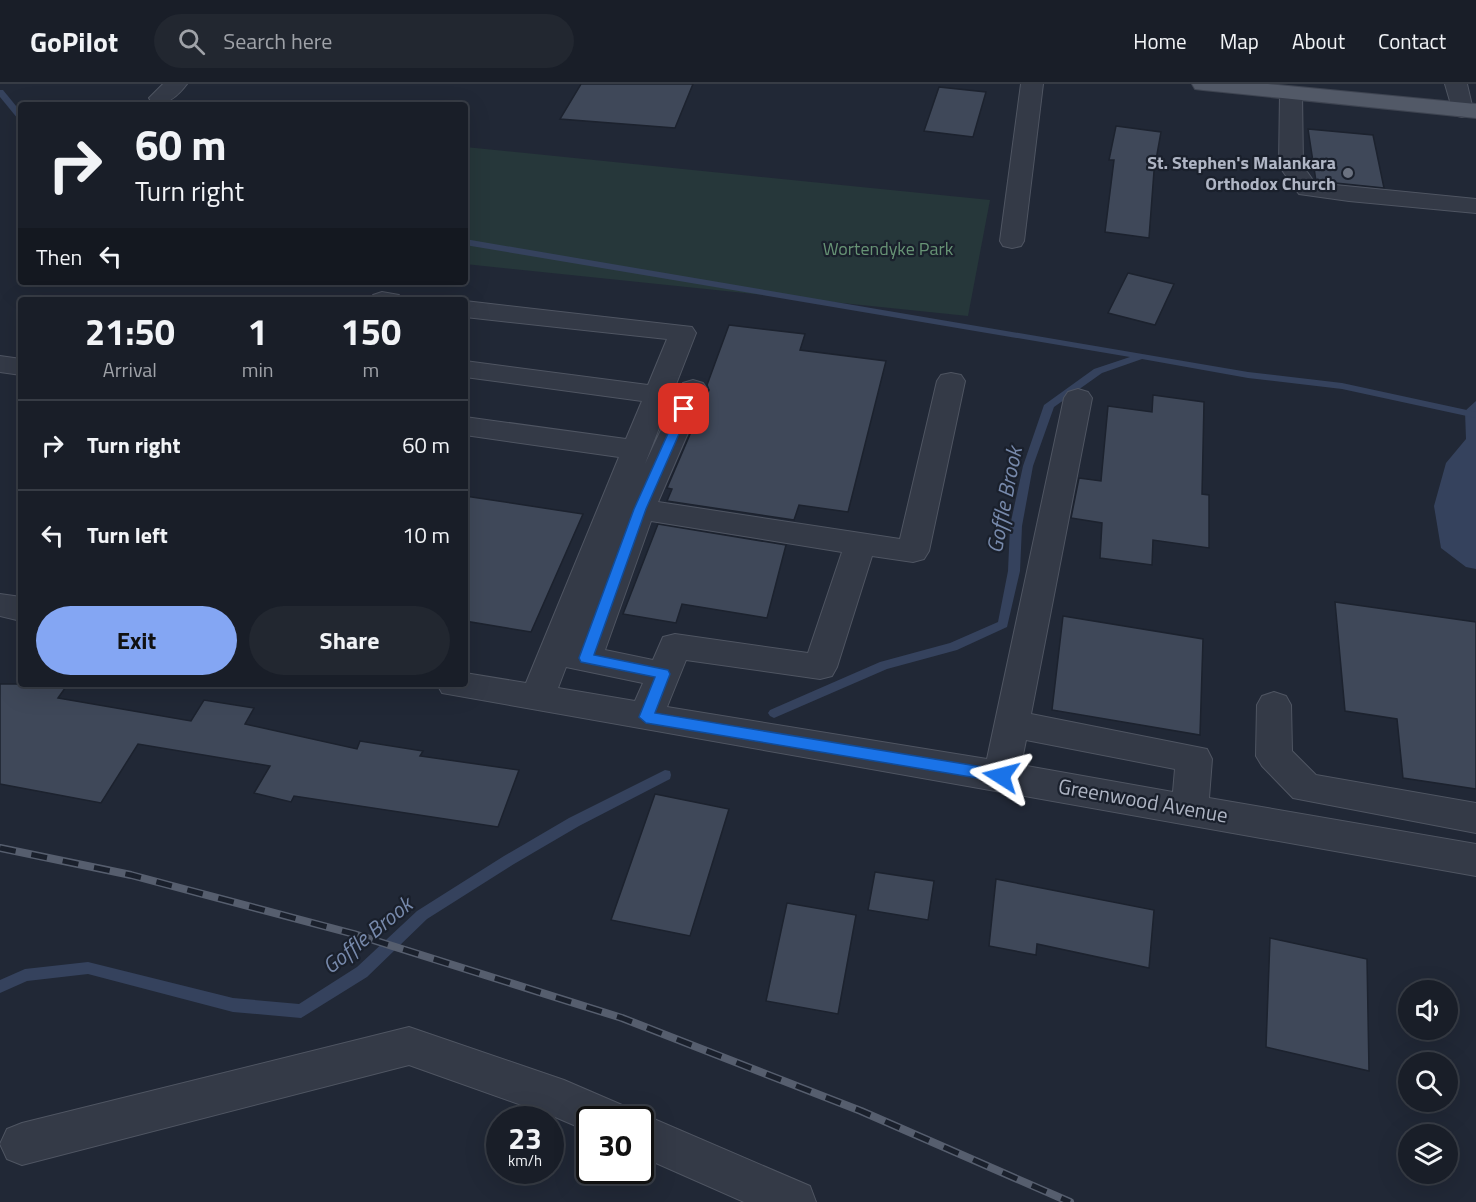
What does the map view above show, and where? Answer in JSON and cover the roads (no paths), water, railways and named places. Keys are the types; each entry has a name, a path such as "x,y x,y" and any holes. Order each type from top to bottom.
{"main road":[{"path":"1203,84 1469,110"}],"street":[{"path":"1012,241 1032,84"},
{"path":"1456,84 1469,110"},
{"path":"1291,93 1291,166 1307,189 1366,197 1407,198 1476,206"},
{"path":"468,309 683,333 636,450 570,656"},
{"path":"0,364 18,367"},
{"path":"468,369 658,395"},
{"path":"640,509 913,551 951,381"},
{"path":"537,698 570,656 640,509 693,389"},
{"path":"1001,776 1078,398"},
{"path":"468,426 636,450"},
{"path":"646,717 675,645 820,667 860,544"},
{"path":"0,606 18,609"},
{"path":"570,656 663,674"},
{"name":"Greenwood Avenue","path":"468,686 1001,776 1476,861"},
{"path":"1274,705 1274,756 1306,788 1476,818"},
{"path":"1012,724 1194,759 1190,810"},
{"path":"1401,805 1407,848"},
{"path":"22,1144 410,1046 578,1106"},
{"path":"654,1140 794,1202"}],"water":[{"path":"1476,401 1476,569 1466,567 1441,548 1434,506 1446,463 1466,439 1465,411"}],"waterway":[{"path":"0,92 18,113"},
{"path":"468,243 1138,355"},
{"name":"Goffle Brook","path":"774,713 884,665 953,647 1003,624 1014,571 1016,526 1028,466 1049,405 1098,371 1141,356 1248,375 1342,386 1476,415"},
{"name":"Goffle Brook","path":"0,987 25,975 88,968 233,1005 301,1011 362,972 422,915 574,822 665,775"}],"railway":[{"path":"0,848 131,875 354,934 622,1018 861,1111 1070,1202"}],"place":[{"name":"St. Stephen's Malankara Orthodox Church","path":"1348,173"}],"park label":[{"name":"Wortendyke Park","path":"888,249"}]}
